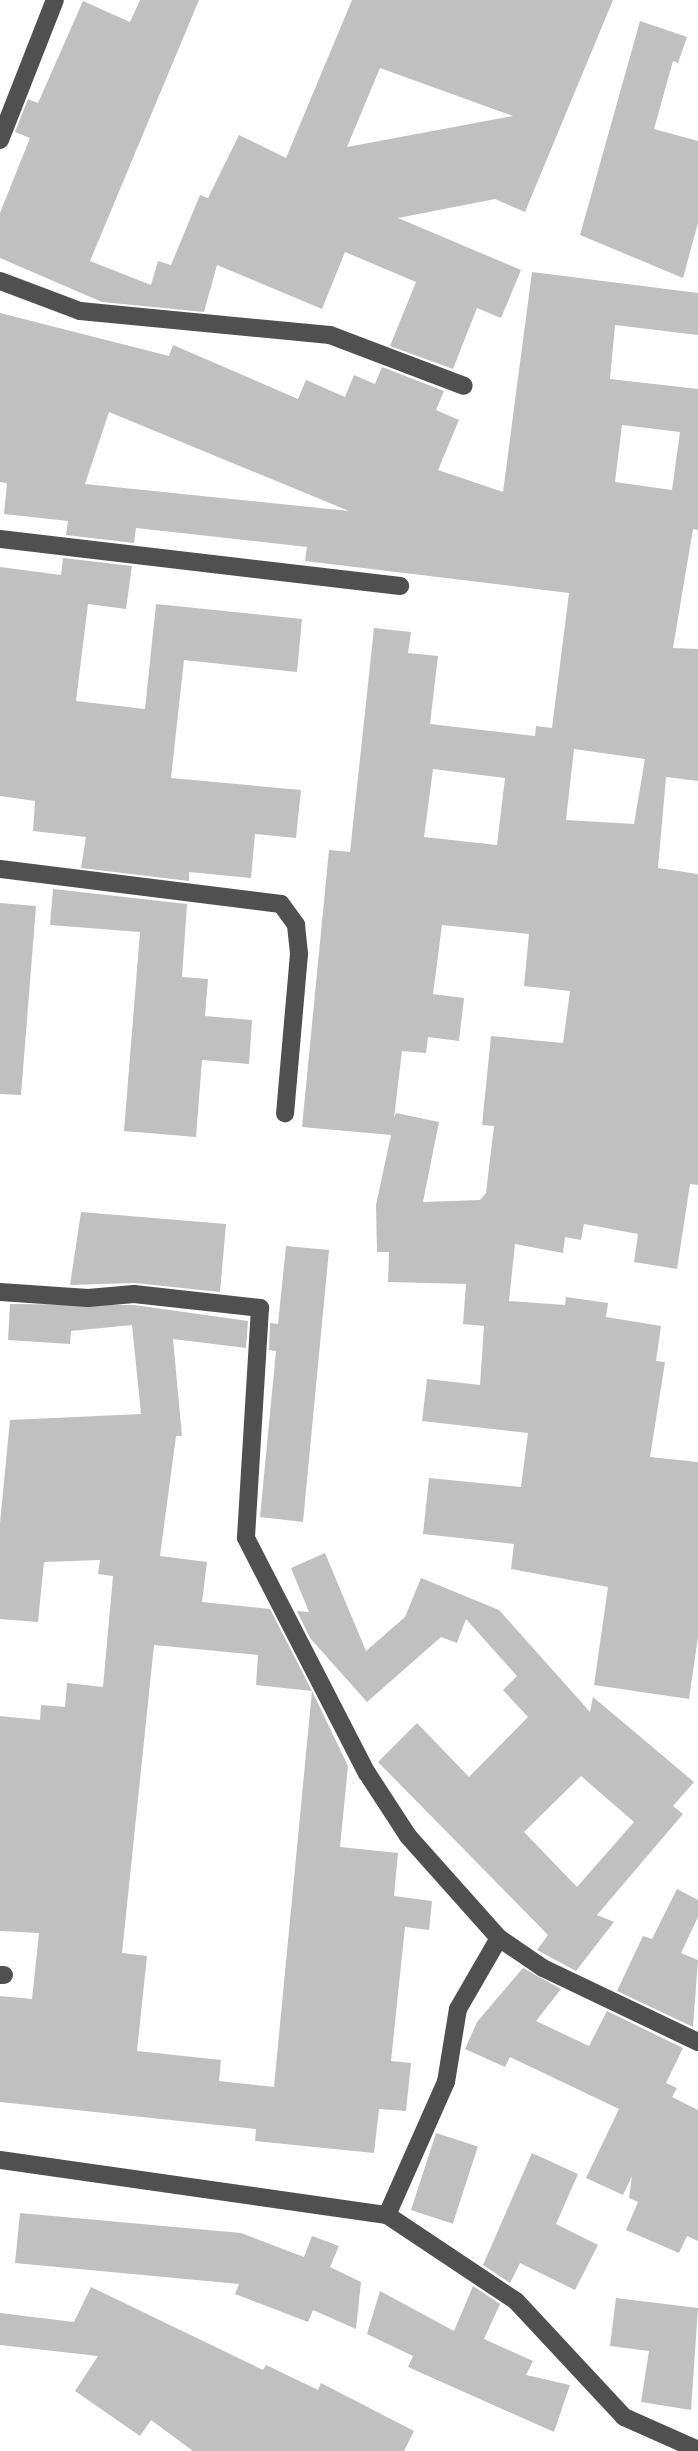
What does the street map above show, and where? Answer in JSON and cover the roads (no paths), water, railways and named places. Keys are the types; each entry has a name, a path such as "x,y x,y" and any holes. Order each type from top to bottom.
{"street":[{"path":"0,140 55,0"},
{"path":"0,281 80,311 330,335 464,386"},
{"path":"0,540 400,586"},
{"path":"0,869 281,904 296,925 299,954 285,1113"},
{"path":"0,1292 88,1298 134,1294 260,1308 246,1538 367,1773 408,1836 499,1938 543,1968 698,2042"},
{"path":"387,2215 446,2082 457,2009 499,1938"},
{"path":"0,2160 387,2215 516,2301 624,2417 698,2450"}]}
